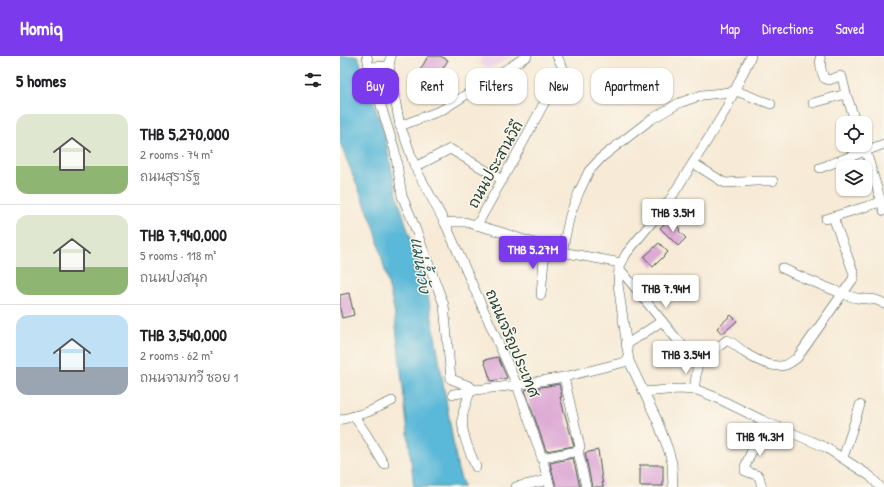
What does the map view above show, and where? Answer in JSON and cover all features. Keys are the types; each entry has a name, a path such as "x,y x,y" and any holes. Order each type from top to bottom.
{"street":[{"path":"367,56 395,152 402,196 444,304 451,379 469,386 472,391"},
{"name":"ถนนเจริญประเทศ","path":"391,56 389,66 400,126 415,167 444,223 517,385 549,483"},
{"path":"400,126 442,110 527,56"},
{"name":"ถนนประสานวิถี","path":"477,225 522,146 563,68 557,56"},
{"path":"673,487 672,463 668,449 629,361 618,284 620,265 626,254 669,201 726,111 751,56"},
{"path":"820,56 821,69 824,78 829,80 840,76 842,77 854,116"},
{"path":"369,67 389,66"},
{"path":"562,252 570,215 589,171 602,157 650,120 679,103 702,94 736,91 772,104"},
{"path":"813,103 846,94"},
{"path":"872,147 884,144"},
{"path":"415,167 450,149 502,180"},
{"path":"820,168 856,152"},
{"path":"694,390 698,363 727,340 762,362 776,366 786,365 797,358 844,294 853,279 854,274 830,218 883,205 866,152"},
{"path":"693,163 726,183 773,181"},
{"path":"444,223 465,222 562,252 620,265 647,304 698,363"},
{"path":"541,295 545,247"},
{"path":"782,268 811,282 844,294 858,298 870,299 884,304"},
{"path":"626,345 662,321"},
{"path":"453,394 564,377 629,361"},
{"path":"564,377 580,447 578,451 586,487"},
{"path":"644,392 678,389 697,390 715,397 764,421 825,447 870,476 880,487"},
{"path":"472,391 464,408 462,425 464,435 476,467"},
{"path":"340,420 368,412 392,401"},
{"path":"843,458 860,405"},
{"path":"354,416 384,464"},
{"path":"762,487 759,476 746,471 745,468 764,421"},
{"path":"542,458 578,451"},
{"path":"516,487 549,483"}],"shaded area":[{"path":"482,56 513,56 490,68 479,64"}],"water":[{"path":"340,56 358,56 362,68 352,68 352,104 374,104 384,133 397,195 428,295 458,470 464,487 414,487 394,309 375,229 340,142"}],"building":[{"path":"428,56 440,56 448,60 443,68 421,68"},
{"path":"668,220 675,227 677,226 680,229 679,231 686,238 678,246 660,228"},
{"path":"659,243 668,252 653,267 644,257"},
{"path":"349,293 354,315 342,318 340,309 340,295"},
{"path":"731,315 737,321 722,334 717,328"},
{"path":"498,357 507,378 491,381 484,360"},
{"path":"559,384 562,397 560,397 574,446 546,451 525,390"},
{"path":"598,450 603,487 592,487 585,453"},
{"path":"573,458 580,487 556,487 550,463"},
{"path":"640,465 663,465 663,486 640,486"}],"water label":[{"name":"แม่น้ำวัง","path":"421,265"}]}
